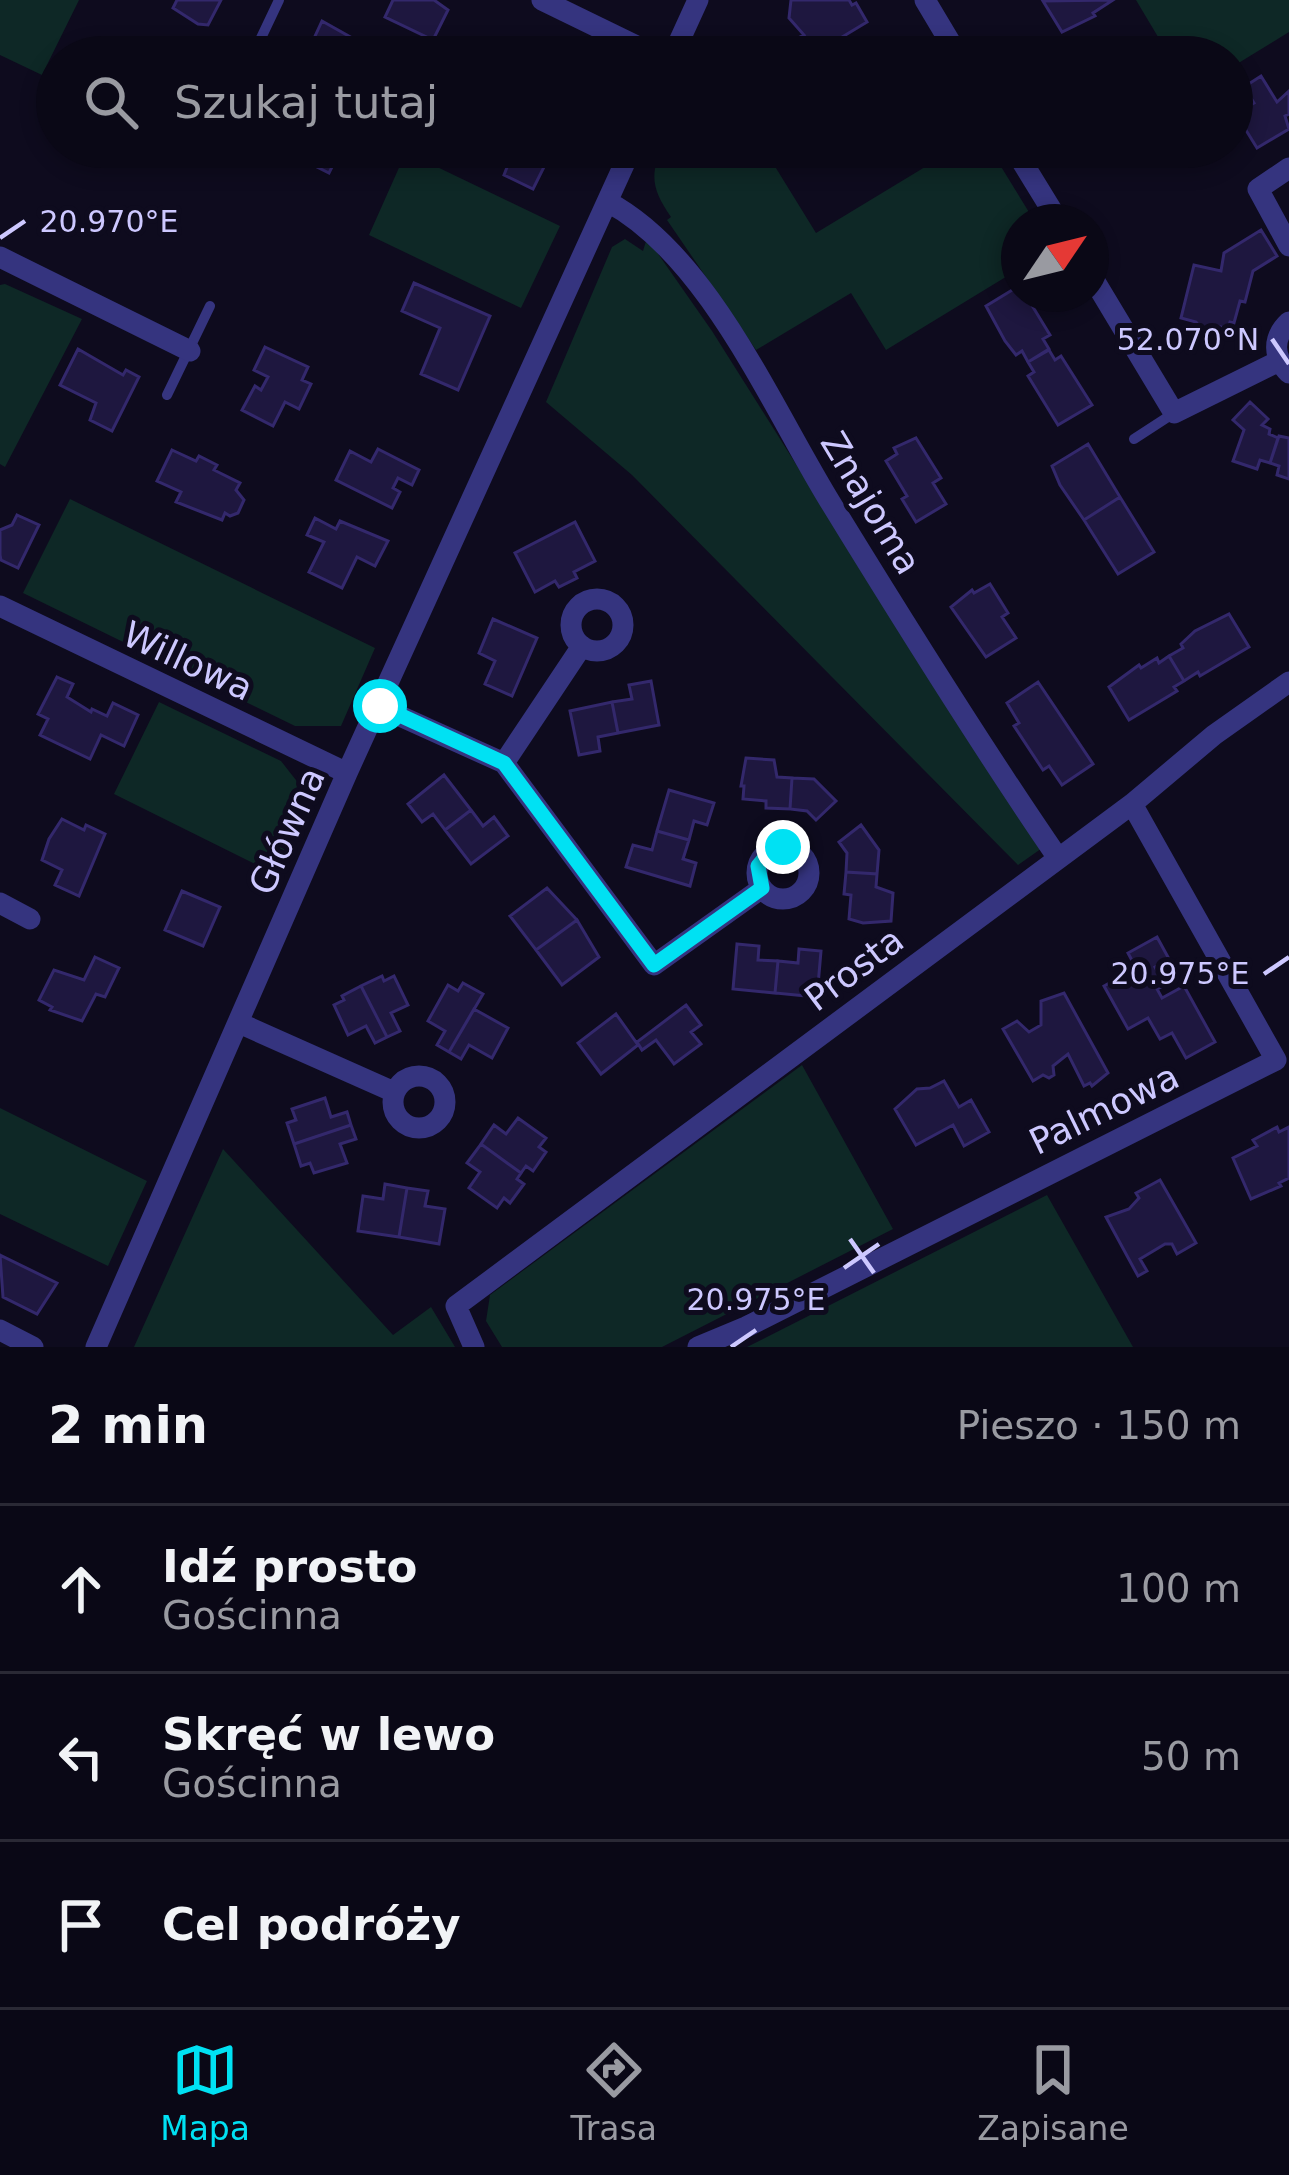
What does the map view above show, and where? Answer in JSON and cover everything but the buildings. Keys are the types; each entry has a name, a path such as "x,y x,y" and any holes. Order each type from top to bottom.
{"street":[{"path":"542,0 616,36"},
{"path":"682,36 698,0"},
{"path":"925,0 946,36"},
{"name":"Główna","path":"96,1347 347,773 623,168"},
{"path":"1026,168 1048,204"},
{"path":"1289,168 1258,189 1289,246"},
{"name":"Znajoma","path":"608,202 651,230 715,310 963,716 1058,858"},
{"path":"0,257 190,351"},
{"path":"1109,305 1174,413 1284,367 1278,335 1289,322"},
{"name":"Willowa","path":"0,606 347,773"},
{"path":"504,763 582,646"},
{"name":"Prosta","path":"473,1347 456,1306 1289,682"},
{"path":"380,706 504,763 654,965 762,888"},
{"name":"Palmowa","path":"698,1347 1276,1060 1132,804"},
{"path":"0,903 30,919"},
{"path":"239,1023 394,1092"},
{"path":"0,1330 33,1347"}],"lane":[{"path":"262,36 279,0"},
{"path":"167,395 210,306"},
{"path":"1134,439 1174,413"}],"green space":[{"path":"0,0 79,0 61,36 36,36 36,72 0,55"},
{"path":"1136,0 1289,0 1289,32 1253,54 1253,36 1157,36"},
{"path":"399,168 439,168 560,226 521,308 369,235"},
{"path":"655,168 776,168 816,233 923,168 1002,168 1024,204 1001,204 1001,280 886,350 851,293 756,350 667,220 671,217 660,199"},
{"path":"647,238 1045,846 1018,865 632,475 546,402 612,247 625,239 643,251"},
{"path":"0,285 82,319 5,467 0,464"},
{"path":"70,499 375,648 341,726 295,726 23,593"},
{"path":"159,702 281,761 310,798 275,874 114,794"},
{"path":"802,1065 893,1229 662,1347 502,1347 486,1321 490,1295"},
{"path":"0,1108 147,1181 108,1266 0,1214"},
{"path":"223,1149 393,1335 431,1307 455,1347 134,1347"},
{"path":"1047,1195 1133,1347 747,1347"}],"route":[{"path":"380,706 504,763 654,965 762,888 757,878 763,856 783,847"}]}
